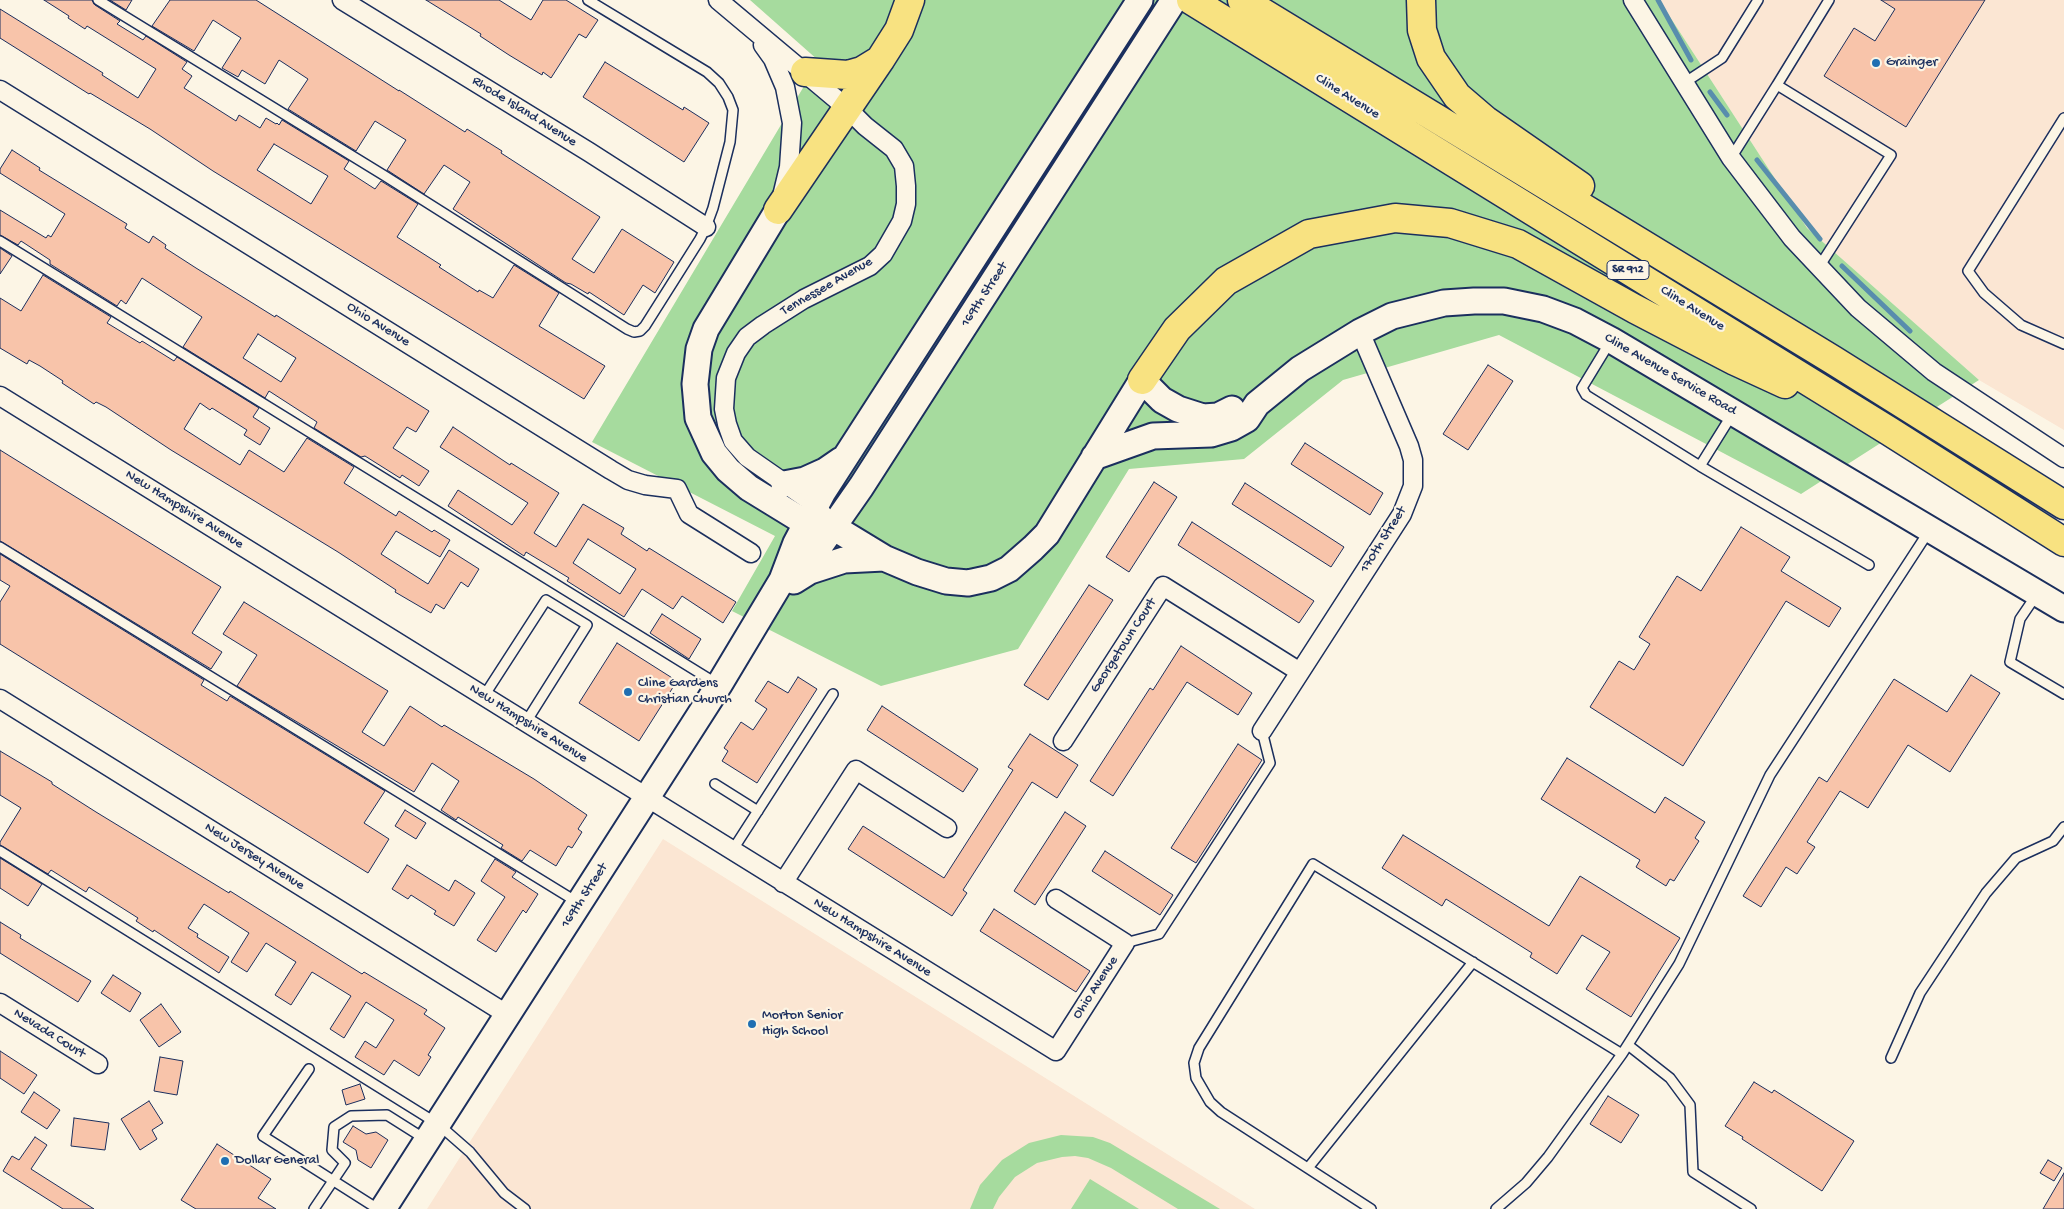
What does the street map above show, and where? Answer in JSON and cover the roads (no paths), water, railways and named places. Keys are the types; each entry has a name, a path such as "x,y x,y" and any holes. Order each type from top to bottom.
{"highway":[{"path":"778,210 848,109 899,30 910,0"},
{"name":"Cline Avenue","path":"1191,0 1889,431 2064,542"},
{"name":"Cline Avenue","path":"1242,0 1833,360 2064,505"},
{"path":"1421,0 1422,30 1431,58 1448,84 1470,108 1833,360"},
{"path":"805,72 848,75 862,71 880,60"},
{"path":"1142,380 1177,330 1226,281 1309,234 1395,218 1450,224 1518,244 1635,309 1735,361 1889,431"}],"main road":[{"name":"169th Street","path":"383,1209 719,685 779,587 796,542 811,514 1140,0"},
{"name":"169th Street","path":"779,587 817,550 861,487 1174,0"},
{"name":"Tennessee Avenue","path":"778,210 706,329 699,349 695,384 696,400 698,418 714,453 728,470 749,488 811,514"},
{"name":"Cline Avenue Service Road","path":"1094,457 1153,436 1211,434 1231,428 1247,419 1257,404 1300,369 1360,332 1392,316 1418,308 1474,300 1504,301 1543,309 1575,321 1611,340 2064,608"},
{"path":"811,514 884,558 917,572 946,581 968,583 991,578 1008,569 1047,534 1142,380"},
{"name":"Cline Avenue Service Road","path":"1142,380 1162,400 1178,409 1202,417 1218,416 1237,407 1257,404"},
{"path":"784,484 805,480 825,471 847,456"},
{"path":"779,587 810,571 844,560 884,558"}],"street":[{"name":"Rhode Island Avenue","path":"342,0 589,152 706,227"},
{"name":"Tennessee Avenue","path":"718,0 894,149 904,166 906,204 902,221 883,254 870,266 804,299 762,325 747,337 736,353 726,378 724,409 733,440 747,458 784,484 811,514"},
{"path":"1633,0 1731,158 1792,238 1819,267 1870,318 1934,372 2064,458"},
{"name":"Tennessee Avenue","path":"749,27 773,59 785,86 792,123 790,167 778,210"},
{"name":"Ohio Avenue","path":"0,90 611,470 628,480 645,485 677,489 689,514 751,553"},
{"name":"170th Street","path":"1262,731 1402,514 1412,486 1413,460 1409,446 1360,332"},
{"name":"New Hampshire Avenue","path":"0,396 1056,1051"},
{"name":"Georgetown Court","path":"1063,741 1163,586 1300,672"},
{"name":"New Jersey Avenue","path":"0,699 508,1015"},
{"path":"783,883 856,770 947,828"},
{"name":"Ohio Avenue","path":"1056,899 1125,943 1056,1051"},
{"name":"Nevada Court","path":"0,1003 98,1064"}],"lane":[{"path":"98,0 634,332 645,326 706,227 713,208 731,133 733,110 720,83 707,72 588,0"},
{"path":"1684,83 1722,58 1758,0"},
{"path":"1731,158 1829,0"},
{"path":"1778,85 1891,155 1819,267"},
{"path":"2064,118 1968,272 1984,294 2021,325 2064,344"},
{"path":"0,241 719,685"},
{"path":"1611,340 1582,388 1586,396 1700,466 1869,565"},
{"path":"1700,466 1734,412"},
{"path":"1496,1209 1526,1183 1548,1157 1628,1045 1679,964 1770,775 1930,528"},
{"path":"0,547 580,904"},
{"path":"2038,592 2020,619 2010,662 2064,694"},
{"path":"484,696 546,600 587,625 526,722"},
{"path":"732,851 833,694"},
{"path":"1125,943 1159,934 1165,926 1270,763 1262,731"},
{"path":"715,784 758,811"},
{"path":"1891,1058 1920,993 1986,893 2016,858 2053,841 2064,827"},
{"path":"0,852 432,1132 470,1152 504,1193 525,1209"},
{"path":"1371,1209 1221,1112 1210,1102 1196,1078 1194,1063 1208,1031 1314,864 1622,1054"},
{"path":"1308,1168 1473,962"},
{"path":"1628,1045 1670,1078 1690,1105 1692,1172 1751,1209"},
{"path":"309,1069 263,1136 378,1209"},
{"path":"314,1209 345,1163 332,1150 334,1127 351,1116 387,1115 432,1132"}],"waterway":[{"path":"1658,0 1691,60"},
{"path":"1710,92 1727,115"},
{"path":"1757,160 1820,239"},
{"path":"1842,266 1910,331"}],"place":[{"name":"Grainger","path":"1876,63"},
{"name":"Cline Gardens Christian Church","path":"628,692"},
{"name":"Morton Senior High School","path":"752,1024"},
{"name":"Dollar General","path":"225,1161"}]}
